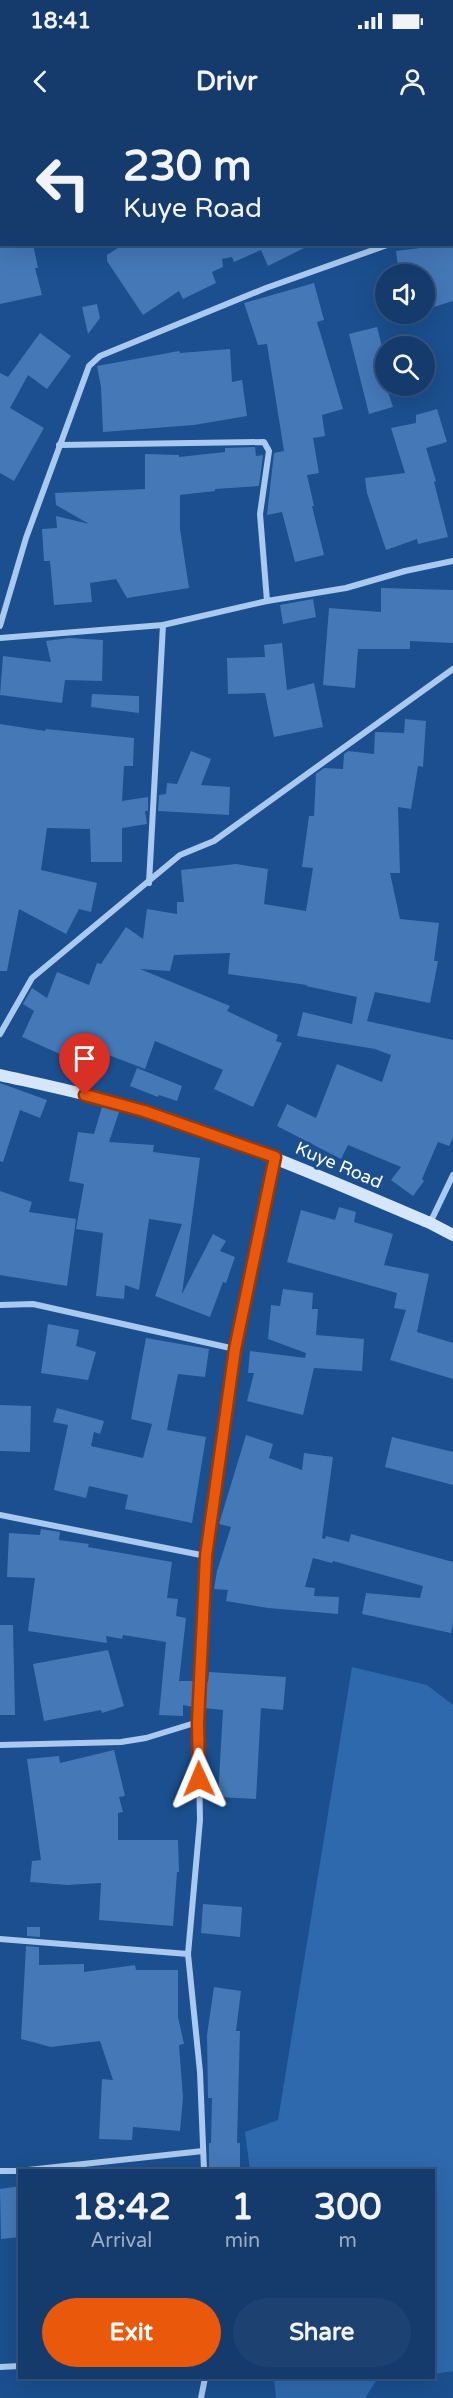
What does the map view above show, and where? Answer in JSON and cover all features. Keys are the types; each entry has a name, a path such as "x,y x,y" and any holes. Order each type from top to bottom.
{"street":[{"path":"0,626 26,538 88,366 100,356 266,288 384,246"},
{"path":"59,445 264,442 269,451 260,514 267,601"},
{"path":"0,638 163,624 267,601 345,588 405,571 453,561"},
{"path":"149,883 163,624"},
{"path":"0,1034 32,978 180,855 214,841 453,669"},
{"name":"Kuye Road","path":"0,1075 144,1111 275,1157 453,1235"},
{"path":"204,2169 200,2072 188,1954 200,1820 198,1722 206,1556 235,1349 275,1157"},
{"path":"430,1223 453,1174"},
{"path":"0,1305 33,1305 235,1349"},
{"path":"0,1515 206,1556"},
{"path":"0,1745 121,1742 146,1738 198,1722"},
{"path":"0,1939 188,1954"},
{"path":"37,2169 203,2151"},
{"path":"0,2171 18,2171"},
{"path":"0,2367 18,2366"},
{"path":"201,2398 205,2379"}],"shaded area":[{"path":"352,1667 427,1685 453,1705 453,2371 435,2374 435,2169 250,2169 245,2132 278,2120"},
{"path":"274,2379 397,2379 376,2381 365,2398 276,2398"}],"building":[{"path":"0,246 33,246 38,268 35,268 42,295 0,304"},
{"path":"121,246 308,246 268,266 261,250 234,262 232,257 222,259 223,267 212,272 216,283 183,299 179,291 143,315 107,261 107,255"},
{"path":"453,246 453,301 435,307 435,264 398,264 396,251"},
{"path":"314,283 324,320 317,322 343,409 322,415 325,436 313,438 319,473 307,475 324,555 295,562 282,512 267,515 274,453 284,451 267,344 258,345 244,303"},
{"path":"97,304 100,318 88,334 82,307"},
{"path":"377,327 379,336 375,336 375,396 389,396 393,407 369,414 349,334"},
{"path":"40,333 71,356 47,389 28,375 10,408 44,428 14,481 0,473 0,373 8,377"},
{"path":"230,349 232,382 242,380 247,416 194,425 103,432 101,387 97,366 179,351 180,353"},
{"path":"437,409 447,442 426,448 448,537 418,544 417,539 386,550 367,493 365,478 405,473 391,428 416,423 416,415"},
{"path":"255,447 256,456 263,455 259,486 215,489 215,491 180,495 180,529 189,588 127,598 116,579 90,583 92,602 54,605 50,561 44,561 42,529 57,528 56,516 89,524 56,505 55,493 145,489 145,454 179,455 179,457 225,452 225,448"},
{"path":"381,588 453,590 453,643 410,641 410,649 358,649 355,688 323,685 329,608 381,612"},
{"path":"313,599 316,617 283,624 280,605"},
{"path":"69,638 103,640 102,681 65,680 62,703 0,695 3,656 51,662 46,641"},
{"path":"282,643 287,690 314,683 323,727 274,737 265,693 228,694 227,658 265,657 264,645"},
{"path":"92,694 139,696 139,713 91,707"},
{"path":"405,719 426,721 423,767 418,766 411,809 398,807 400,873 390,873 400,919 439,923 434,961 438,961 430,1003 375,992 367,1021 453,1040 453,1137 449,1146 438,1142 422,1179 424,1181 413,1196 391,1180 401,1167 348,1145 341,1159 277,1126 287,1104 316,1118 337,1064 382,1082 391,1055 375,1049 297,1036 303,1012 352,1024 357,997 307,985 228,974 230,953 174,955 170,971 140,969 230,1006 227,1011 278,1035 276,1041 282,1043 253,1107 214,1089 223,1070 155,1041 145,1069 106,1054 103,1064 64,1050 62,1055 22,1037 34,1011 23,1004 32,988 47,998 57,972 89,985 97,963 101,964 126,927 143,939 147,909 177,914 177,902 184,902 181,870 236,864 268,869 264,904 306,911 313,868 302,867 309,816 314,816 316,774 324,768 343,769 344,754 348,751 374,754 375,732 404,733"},
{"path":"0,724 45,731 46,729 134,738 133,766 124,766 122,801 148,797 148,811 145,811 147,824 122,828 122,862 91,862 90,829 47,828 41,870 97,883 91,912 79,909 66,934 19,909 7,971 0,971"},
{"path":"191,751 211,759 201,785 230,787 229,815 158,811 159,795 166,794 167,783 177,784"},
{"path":"137,1068 182,1086 177,1101 159,1095 158,1097 130,1086"},
{"path":"0,1083 47,1100 40,1118 20,1110 3,1162 0,1161"},
{"path":"102,1107 119,1112 109,1142 154,1145 153,1152 200,1158 182,1294 213,1234 226,1241 220,1251 235,1257 210,1317 155,1296 182,1224 149,1219 139,1290 125,1285 124,1299 96,1296 103,1233 76,1229 84,1184 69,1181 78,1132 94,1134"},
{"path":"0,1191 32,1202 29,1212 76,1219 67,1286 0,1275"},
{"path":"339,1207 356,1212 354,1222 393,1234 384,1265 429,1274 417,1332 453,1343 453,1379 390,1360 406,1310 394,1308 397,1293 287,1262 301,1210 335,1220"},
{"path":"283,1289 313,1293 312,1309 318,1309 316,1335 364,1339 362,1371 314,1368 303,1415 247,1401 254,1373 248,1373 250,1351 305,1358 306,1353 268,1339 271,1305 280,1306"},
{"path":"48,1324 79,1330 76,1346 96,1352 88,1380 41,1373"},
{"path":"146,1338 209,1349 205,1377 178,1374 167,1430 206,1437 192,1523 125,1509 128,1495 89,1486 86,1498 54,1490 68,1425 53,1422 57,1408 104,1421 100,1434 94,1432 91,1446 143,1458 152,1424 131,1419"},
{"path":"0,1405 31,1406 30,1452 0,1451"},
{"path":"246,1435 273,1444 269,1458 302,1470 304,1453 333,1457 322,1538 325,1539 326,1536 349,1542 351,1534 453,1562 451,1633 362,1614 366,1593 420,1598 423,1586 333,1561 332,1563 313,1558 305,1587 315,1588 314,1596 339,1597 338,1614 268,1608 226,1601 228,1590 214,1589 217,1571 231,1527 219,1524"},
{"path":"392,1437 453,1452 453,1485 385,1467"},
{"path":"41,1529 60,1532 59,1540 89,1544 88,1547 172,1562 167,1598 178,1599 176,1616 186,1618 179,1681 195,1681 193,1707 183,1705 183,1716 159,1715 166,1642 123,1635 122,1639 106,1636 107,1643 28,1631 35,1578 7,1577 9,1533 40,1535"},
{"path":"0,1625 13,1625 15,1715 0,1715"},
{"path":"108,1650 124,1706 102,1713 101,1710 44,1721 33,1664"},
{"path":"209,1672 286,1677 283,1710 261,1708 256,1799 218,1797 223,1710 204,1708 205,1682 208,1682"},
{"path":"114,1750 125,1796 119,1797 123,1812 118,1813 118,1840 178,1840 179,1872 177,1872 173,1926 99,1920 101,1883 67,1885 30,1882 32,1861 41,1860 27,1759 59,1756 60,1763"},
{"path":"203,1904 242,1907 240,1937 201,1933"},
{"path":"27,1927 40,1927 40,1937 27,1936"},
{"path":"26,1946 39,1947 39,1965 84,1964 84,1972 135,1965 136,1970 178,1970 178,2017 184,2044 179,2045 183,2098 180,2131 133,2127 132,2140 99,2139 102,2079 113,2080 100,2041 51,2047 21,2039"},
{"path":"214,1987 241,1991 236,2031 240,2031 237,2143 240,2143 240,2169 209,2169 212,2098 208,2098 207,2035"},
{"path":"18,2186 18,2237 1,2239 0,2189"}],"route":[{"path":"85,1095 144,1111 275,1157 235,1349 206,1556 198,1722 199,1779"}]}
